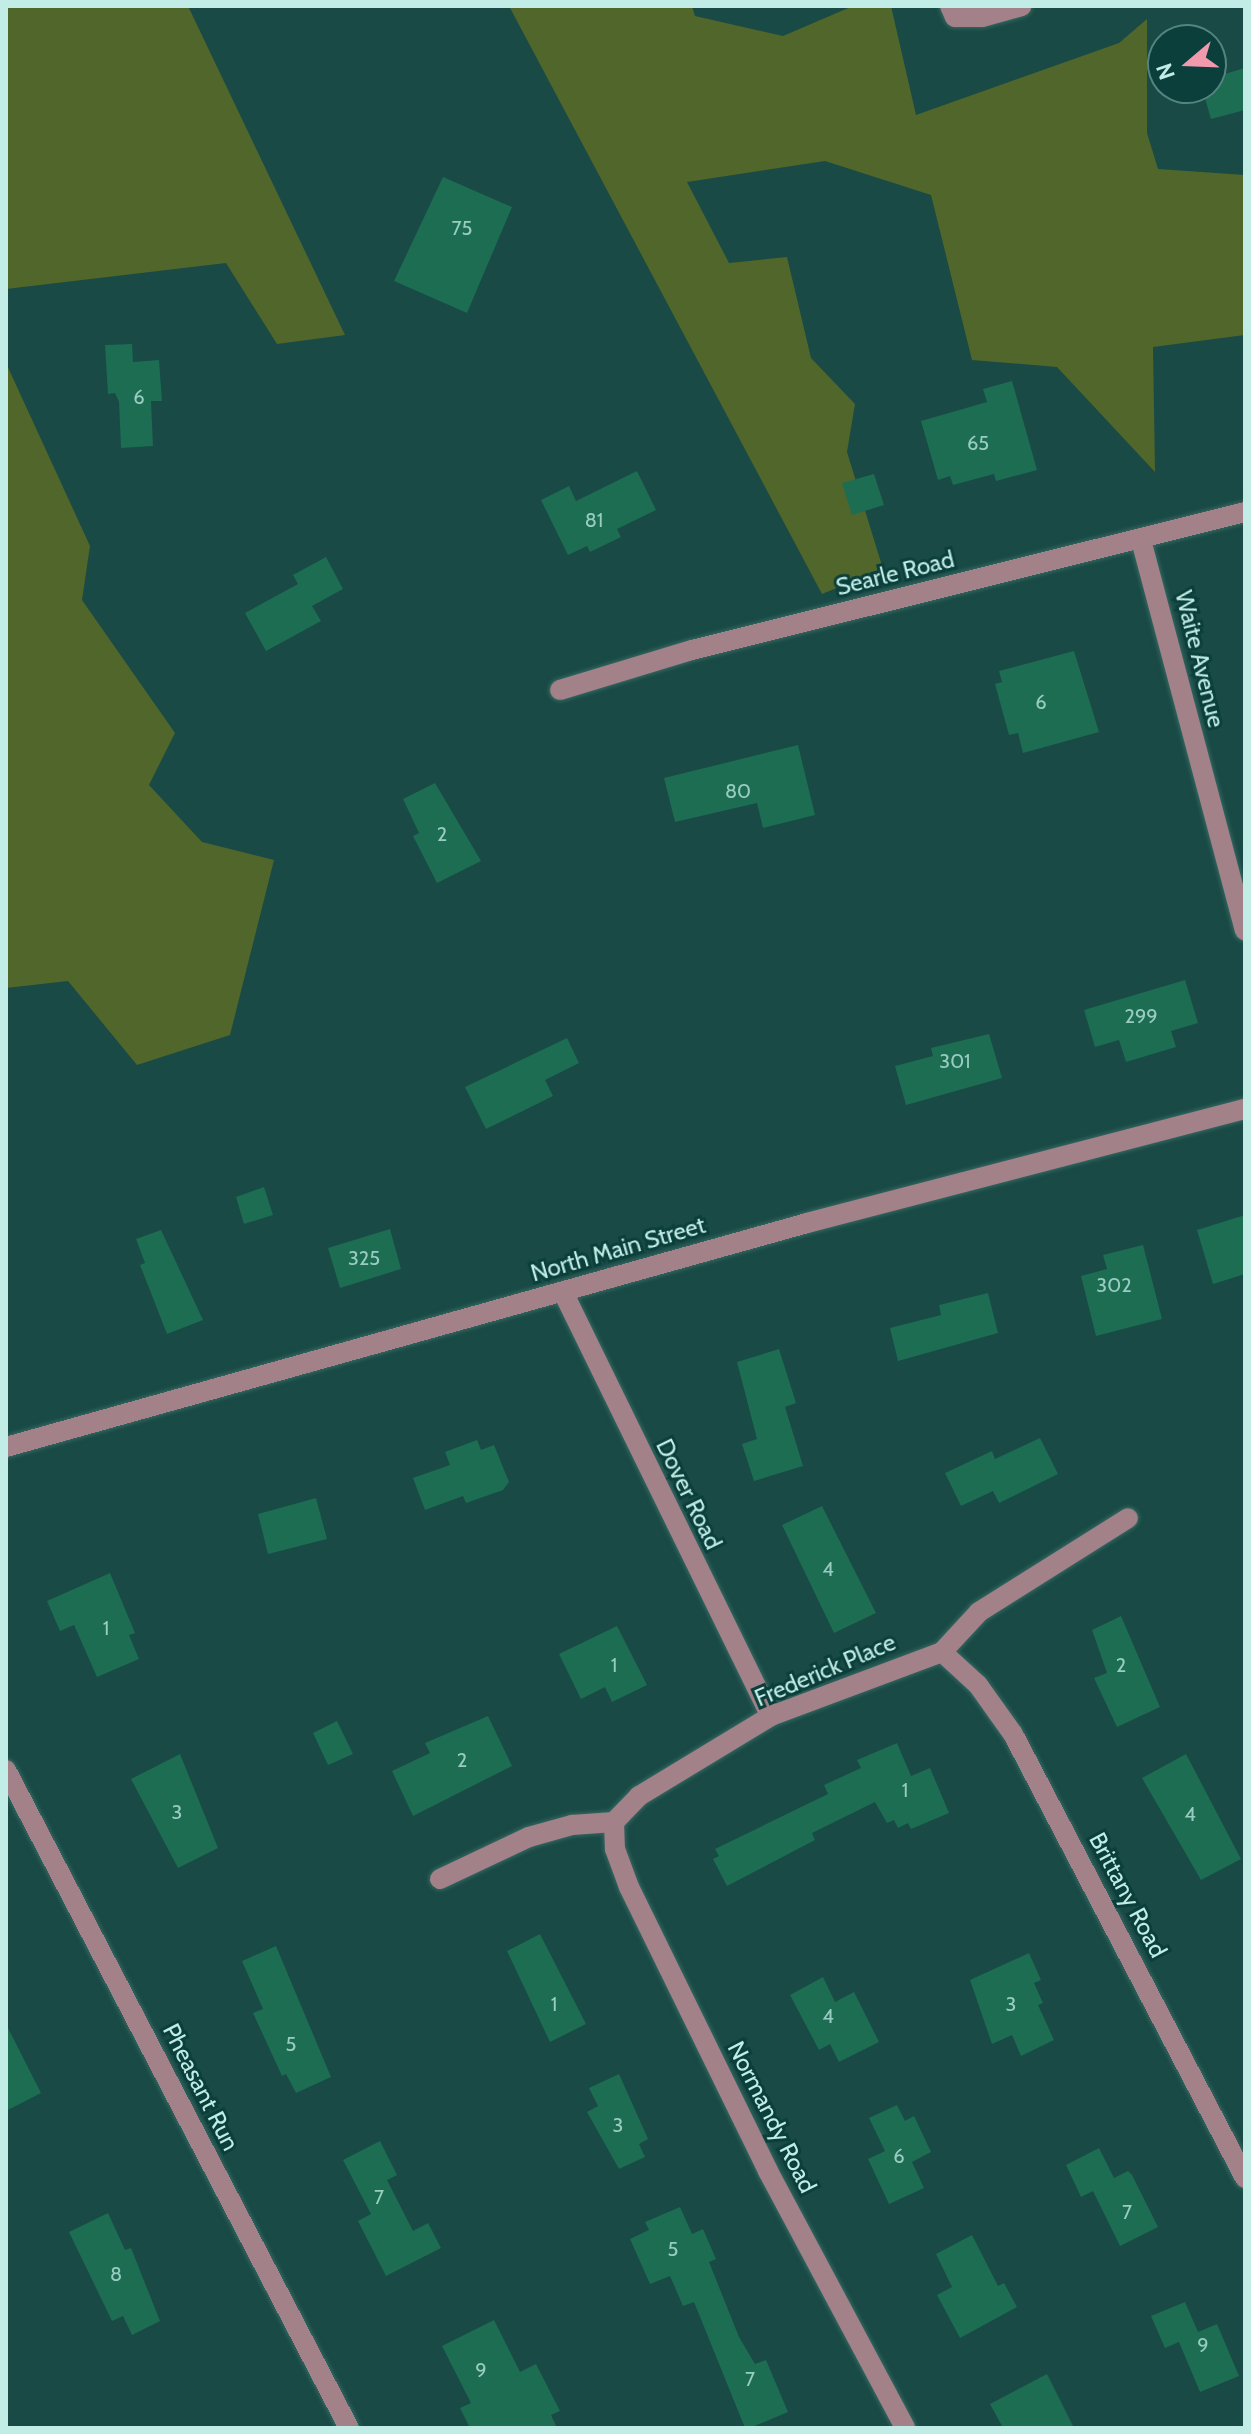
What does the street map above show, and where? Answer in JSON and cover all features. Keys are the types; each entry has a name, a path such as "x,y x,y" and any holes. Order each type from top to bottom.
{"street":[{"path":"952,12 1022,6"},
{"name":"Searle Road","path":"560,690 692,650 1245,512"},
{"name":"Waite Avenue","path":"1141,540 1245,930"},
{"name":"North Main Street","path":"6,1447 563,1292 1245,1109"},
{"name":"Dover Road","path":"563,1292 771,1716"},
{"name":"Frederick Place","path":"614,1822 639,1796 771,1716 942,1652 979,1612 1128,1518"},
{"name":"Brittany Road","path":"942,1652 978,1685 1013,1734 1245,2178"},
{"name":"Pheasant Run","path":"6,1770 349,2428"},
{"path":"440,1879 529,1837 572,1825 614,1822"},
{"name":"Normandy Road","path":"614,1822 615,1849 629,1887 768,2171 905,2428"}],"green space":[{"path":"6,6 188,6 345,335 277,344 226,263 6,289"},
{"path":"509,6 692,6 695,16 783,36 853,6 891,6 916,115 1119,43 1147,19 1147,133 1158,169 1245,175 1245,335 1153,347 1155,472 1057,367 972,360 931,195 825,161 687,182 729,263 787,257 811,358 855,404 847,452 883,569 822,594"},
{"path":"6,363 90,546 82,600 175,733 149,785 202,842 274,860 230,1035 137,1065 68,981 6,988"}],"building":[{"path":"1245,68 1245,110 1211,119 1207,104 1227,104 1227,73"},
{"path":"443,177 512,207 467,313 394,281"},
{"path":"132,344 133,362 159,360 162,401 151,401 153,446 121,448 119,402 115,393 108,394 105,345"},
{"path":"1012,381 1037,470 996,481 994,474 953,485 950,476 938,480 921,421 987,402 983,389"},
{"path":"637,471 656,510 617,529 621,537 590,552 587,546 568,555 541,500 569,486 576,501"},
{"path":"874,474 884,505 852,515 842,483"},
{"path":"326,557 343,589 312,606 321,621 266,651 245,613 298,584 293,575"},
{"path":"1074,651 1099,732 1023,753 1018,733 1009,735 995,684 1002,682 999,671"},
{"path":"798,745 815,815 763,828 757,803 675,822 664,778"},
{"path":"435,783 481,861 437,883 413,836 419,833 403,799"},
{"path":"1185,980 1198,1023 1171,1031 1176,1047 1126,1062 1119,1040 1095,1047 1084,1010"},
{"path":"989,1034 1002,1078 906,1105 895,1066 933,1056 931,1048"},
{"path":"567,1038 579,1063 545,1080 553,1096 486,1129 465,1087"},
{"path":"264,1187 273,1215 244,1224 236,1197"},
{"path":"1245,1215 1245,1274 1213,1284 1197,1230"},
{"path":"390,1229 401,1269 340,1288 328,1248"},
{"path":"161,1230 203,1320 167,1334 140,1265 145,1263 136,1239"},
{"path":"1143,1245 1162,1319 1096,1336 1081,1276 1107,1269 1103,1255"},
{"path":"988,1293 998,1333 898,1361 890,1328 941,1315 939,1305"},
{"path":"779,1349 796,1403 785,1407 803,1466 754,1481 742,1444 757,1439 737,1362"},
{"path":"1040,1438 1058,1474 999,1503 993,1491 961,1506 945,1473 992,1451 995,1459"},
{"path":"477,1440 481,1450 494,1445 509,1482 503,1490 466,1503 463,1496 425,1510 413,1478 450,1465 445,1452"},
{"path":"316,1498 327,1539 268,1554 258,1514"},
{"path":"822,1506 876,1613 834,1633 782,1525"},
{"path":"110,1573 135,1633 129,1635 139,1659 97,1677 74,1625 60,1631 47,1601"},
{"path":"1121,1616 1160,1707 1117,1727 1094,1678 1107,1673 1092,1630"},
{"path":"617,1626 647,1685 612,1702 605,1687 581,1699 559,1654"},
{"path":"488,1716 512,1766 413,1816 392,1771 430,1753 425,1743"},
{"path":"337,1721 353,1754 328,1765 313,1733"},
{"path":"897,1743 911,1776 930,1768 949,1813 911,1829 908,1823 898,1828 894,1820 887,1823 875,1802 812,1833 815,1840 727,1886 713,1859 719,1856 715,1849 828,1794 824,1785 861,1768 857,1760"},
{"path":"180,1754 218,1848 178,1868 131,1779"},
{"path":"1186,1754 1241,1859 1201,1880 1142,1778"},
{"path":"540,1934 586,2024 550,2042 507,1951"},
{"path":"276,1946 331,2077 296,2093 286,2074 282,2076 253,2013 263,2009 242,1961"},
{"path":"1029,1953 1041,1980 1034,1983 1043,2003 1038,2005 1054,2040 1021,2056 1012,2035 992,2044 970,1980"},
{"path":"823,1977 835,2002 854,1992 879,2042 839,2062 830,2044 819,2050 790,1995"},
{"path":"6,2024 41,2093 6,2111"},
{"path":"619,2074 648,2139 639,2144 645,2157 619,2169 587,2112 598,2106 589,2088"},
{"path":"897,2105 905,2121 914,2116 931,2152 912,2162 924,2188 889,2204 868,2159 885,2151 869,2118"},
{"path":"380,2141 397,2175 387,2180 413,2231 428,2223 441,2248 386,2276 358,2221 371,2214 343,2160"},
{"path":"1099,2148 1114,2178 1128,2171 1132,2175 1158,2227 1120,2246 1093,2191 1081,2197 1066,2165"},
{"path":"680,2207 692,2234 703,2229 716,2259 709,2262 739,2337 755,2364 766,2360 788,2412 750,2428 745,2428 694,2302 683,2306 670,2276 650,2284 630,2239 649,2230 645,2222"},
{"path":"108,2213 125,2250 131,2248 160,2321 132,2335 123,2316 112,2321 69,2232"},
{"path":"972,2235 998,2286 1004,2283 1017,2307 960,2338 937,2295 952,2287 936,2254"},
{"path":"1185,2302 1198,2332 1217,2324 1239,2376 1200,2392 1179,2342 1165,2348 1151,2316"},
{"path":"494,2320 520,2372 536,2364 560,2411 551,2415 557,2428 470,2428 460,2408 471,2403 442,2346"},
{"path":"1047,2374 1074,2428 1003,2428 990,2404"}]}
